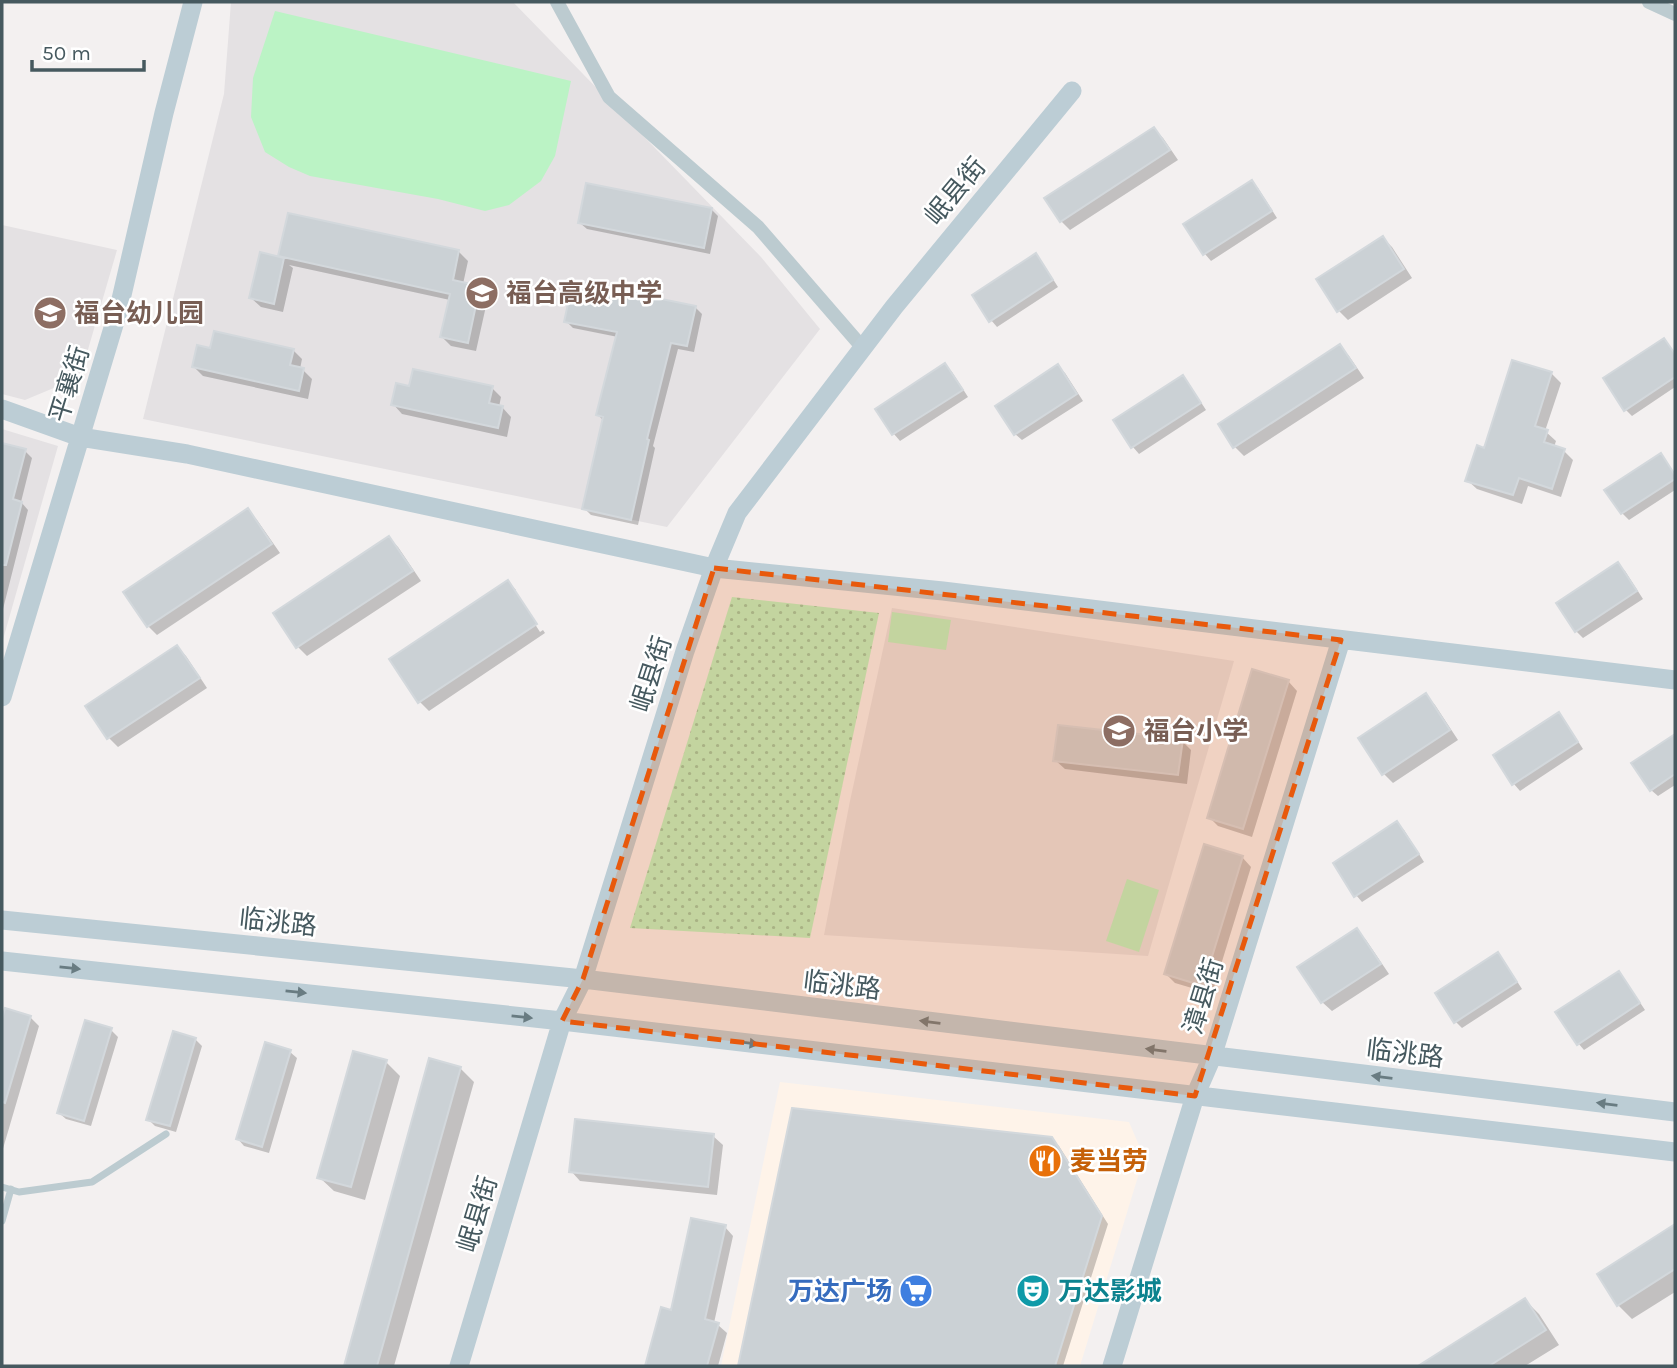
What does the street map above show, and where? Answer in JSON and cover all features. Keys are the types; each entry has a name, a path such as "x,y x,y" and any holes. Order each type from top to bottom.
{"street":[{"name":"平襄街","path":"2,697 119,307 193,2"},
{"path":"557,2 609,97 758,227 862,347"},
{"path":"1649,2 1675,13"},
{"name":"岷县街","path":"459,1366 562,1021 583,979 685,651 714,568 737,513 862,347 1072,91"},
{"path":"2,409 80,437 187,454 714,568 943,591 1675,680"},
{"name":"漳县街","path":"1112,1366 1195,1096 1212,1056 1341,640"},
{"name":"临洮路","path":"2,920 583,979 1675,1112"},
{"path":"2,961 562,1021 1675,1152"}],"lane":[{"path":"2,1187 19,1192 92,1182 166,1134"},
{"path":"2,1221 11,1189"}],"highlighted area":[{"path":"714,568 1341,640 1195,1096 562,1021 583,979"}],"shaded area":[{"name":"福台高级中学","path":"231,2 513,2 761,257 820,329 667,527 143,419 224,94"},
{"name":"福台幼儿园","path":"2,225 117,250 80,377 25,400 2,394"},
{"path":"2,429 58,446 2,643"},
{"name":"福台小学","path":"892,608 1234,661 1148,956 824,935"},
{"name":"万达广场","path":"780,1082 1129,1122 1144,1157 1080,1366 721,1366"}],"green space":[{"path":"275,11 571,81 555,156 541,181 509,205 485,211 438,199 310,176 265,152 251,117 253,78"},
{"path":"732,597 879,613 810,938 630,928"},
{"path":"892,612 951,620 946,650 888,642"},
{"path":"1127,879 1159,890 1139,952 1106,941"}],"building":[{"path":"1154,127 1170,150 1060,222 1044,198"},
{"path":"1252,180 1272,211 1203,255 1183,224"},
{"path":"586,183 712,208 704,248 578,223"},
{"path":"288,213 459,250 453,280 480,286 468,343 440,337 450,294 278,256"},
{"path":"1383,236 1404,269 1337,312 1316,279"},
{"path":"260,252 284,258 274,304 249,298"},
{"path":"1036,253 1053,280 989,322 972,295"},
{"path":"573,281 696,306 687,346 671,343 647,439 649,440 631,520 582,509 603,417 596,415 617,332 564,322"},
{"path":"214,331 294,349 290,365 304,368 299,391 192,367 197,345 210,348"},
{"path":"1664,338 1675,354 1675,377 1624,411 1603,378"},
{"path":"1340,344 1356,368 1233,448 1218,424"},
{"path":"1512,360 1552,372 1535,426 1548,430 1544,442 1565,449 1552,489 1519,478 1513,495 1465,481 1477,445 1484,448"},
{"path":"945,363 963,390 892,435 875,409"},
{"path":"1058,364 1077,394 1014,435 995,406"},
{"path":"413,369 493,386 489,403 503,406 498,428 391,405 396,383 409,386"},
{"path":"1183,375 1201,403 1131,448 1113,420"},
{"path":"2,443 26,449 13,499 22,502 6,565 2,565"},
{"path":"1661,453 1675,479 1621,514 1604,490"},
{"path":"248,508 272,544 147,627 123,592"},
{"path":"389,536 413,571 296,648 273,613"},
{"path":"1618,562 1637,591 1575,632 1556,603"},
{"path":"508,580 537,624 418,703 389,659"},
{"path":"177,645 200,678 107,739 85,706"},
{"path":"1252,669 1289,680 1243,829 1207,818"},
{"path":"1426,693 1450,730 1382,775 1358,738"},
{"path":"1559,712 1578,742 1512,785 1493,755"},
{"path":"1058,725 1183,739 1178,775 1053,761"},
{"path":"1675,734 1675,774 1650,791 1631,763"},
{"path":"1397,821 1419,854 1354,897 1333,863"},
{"path":"1204,844 1243,856 1203,986 1164,974"},
{"path":"1357,928 1381,964 1321,1003 1297,967"},
{"path":"1498,952 1517,982 1454,1023 1435,993"},
{"path":"1619,971 1640,1003 1577,1045 1555,1012"},
{"path":"5,1008 31,1016 5,1103 2,1102 2,1019"},
{"path":"85,1020 112,1028 84,1121 57,1113"},
{"path":"173,1031 196,1038 170,1126 146,1120"},
{"path":"265,1042 291,1050 262,1147 236,1139"},
{"path":"353,1051 387,1060 351,1187 317,1178"},
{"path":"429,1058 461,1067 377,1366 344,1366"},
{"name":"万达广场","path":"792,1108 1052,1137 1102,1216 1055,1366 738,1366"},
{"path":"575,1119 714,1134 708,1187 569,1172"},
{"path":"691,1218 726,1225 705,1319 719,1323 707,1366 645,1366 661,1307 671,1310"},
{"path":"1675,1224 1675,1269 1617,1306 1597,1274"},
{"path":"1525,1298 1546,1330 1489,1366 1418,1366"}],"place":[{"name":"福台高级中学","path":"482,293"},
{"name":"福台幼儿园","path":"50,313"},
{"name":"福台小学","path":"1119,731"},
{"name":"麦当劳","path":"1045,1161"},
{"name":"万达广场","path":"916,1291"},
{"name":"万达影城","path":"1033,1291"}]}
